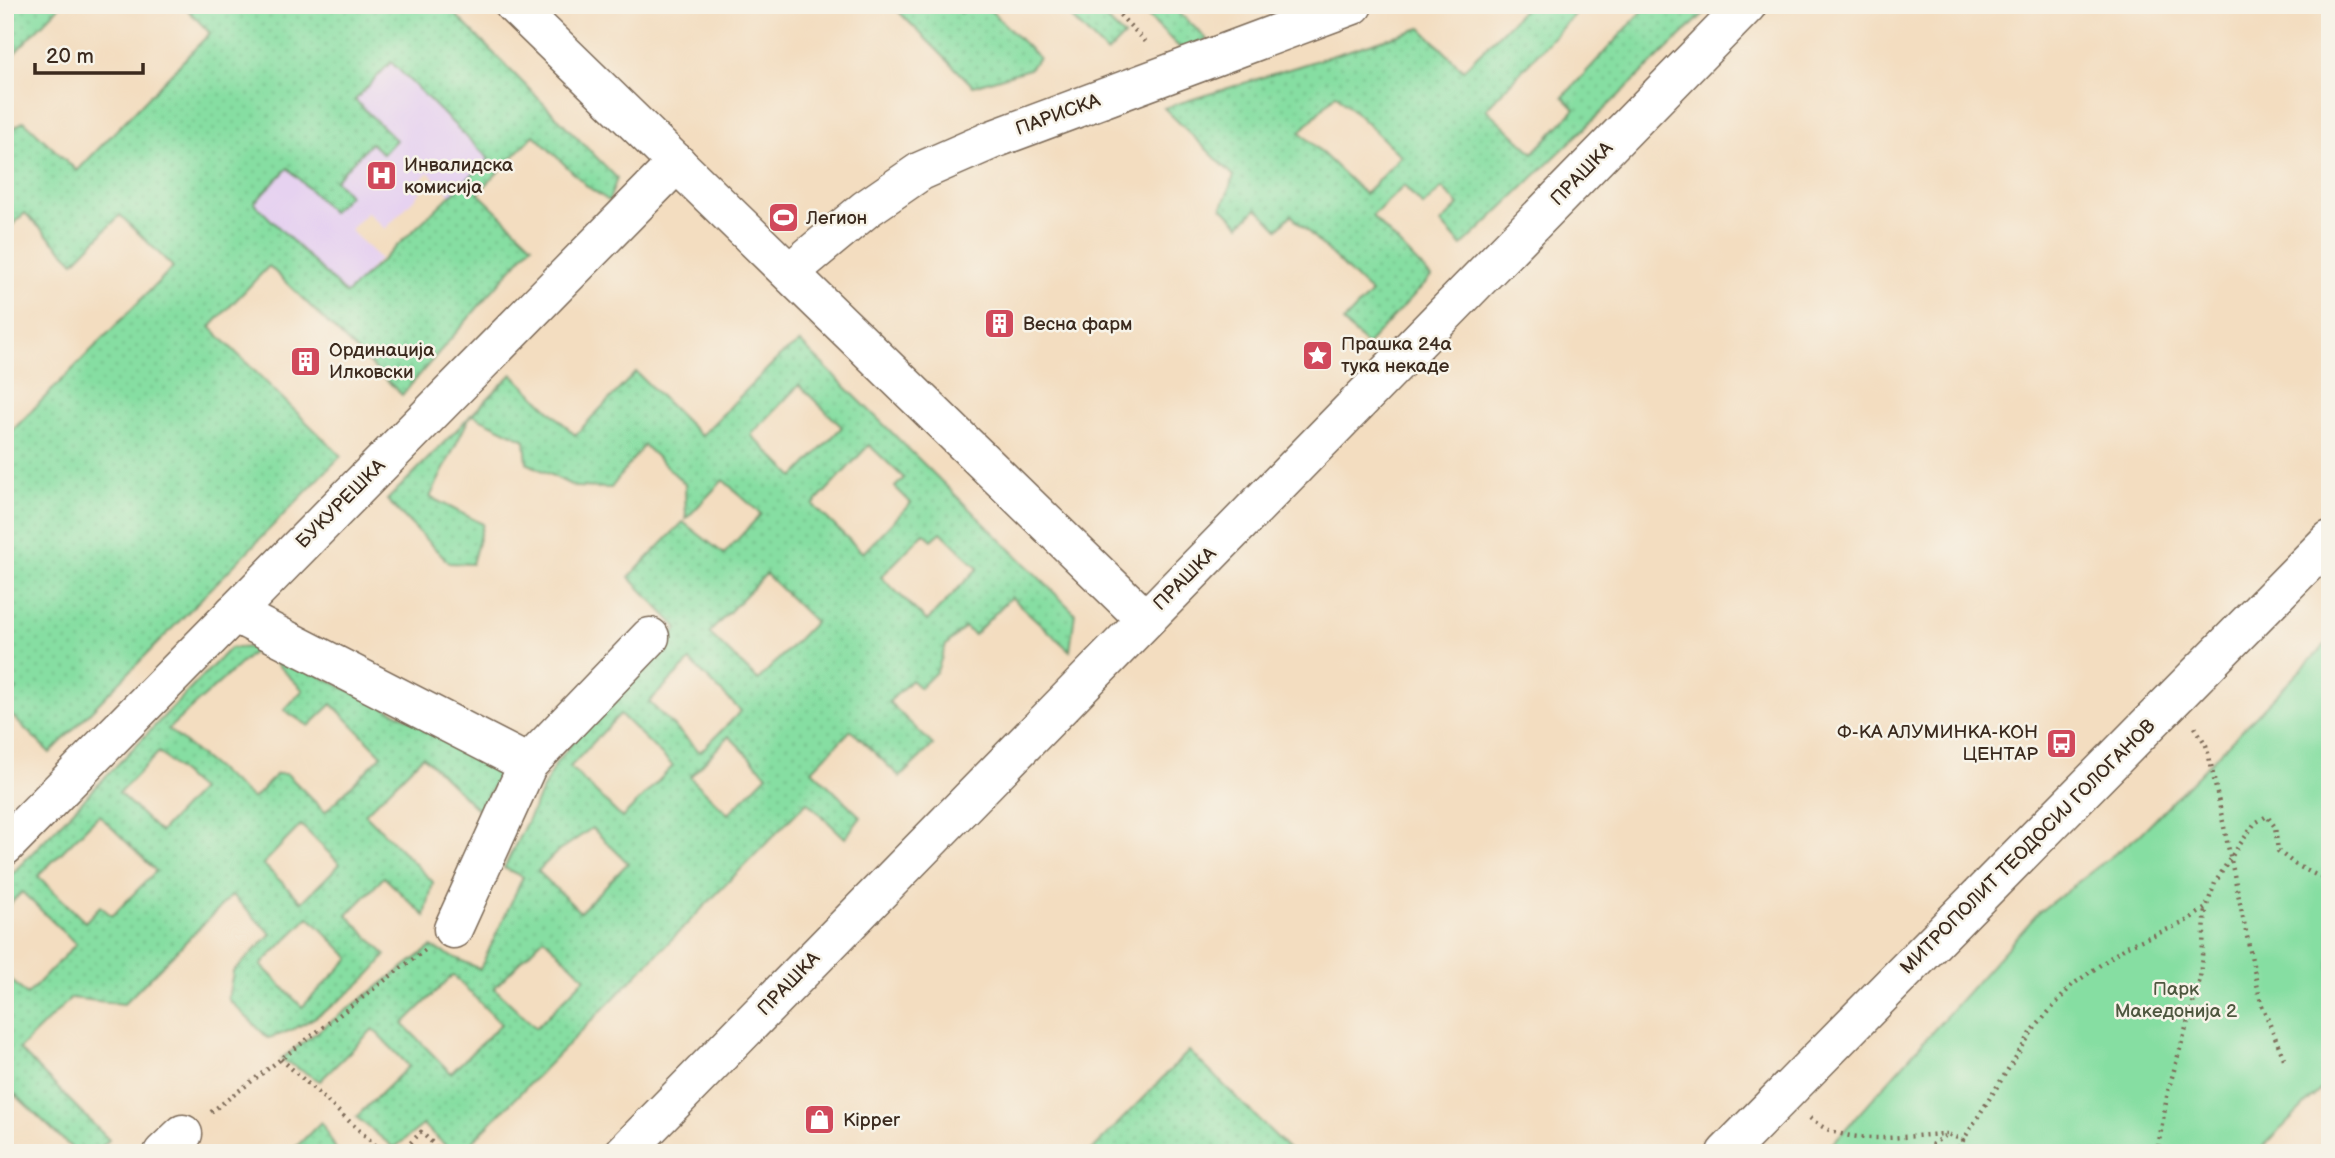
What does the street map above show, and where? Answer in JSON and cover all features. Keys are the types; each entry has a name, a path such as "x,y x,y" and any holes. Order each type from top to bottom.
{"street":[{"path":"514,5 1145,619"},
{"name":"ПАРИСКА","path":"790,272 866,209 921,172 994,139 1353,5"},
{"name":"ПРАШКА","path":"624,1153 1747,5"},
{"name":"БУКУРЕШКА","path":"5,846 677,163"},
{"name":"МИТРОПОЛИТ ТЕОДОСИЈ ГОЛОГАНОВ","path":"1726,1153 2330,540"},
{"path":"234,613 528,764"},
{"path":"453,929 528,764 650,637"}],"path":[{"path":"1110,5 1177,72"},
{"path":"2174,698 2206,745 2261,1003 2285,1061"},
{"path":"2157,1153 2168,1091 2200,979 2206,908 2214,883 2255,823 2267,816 2275,827 2278,851 2296,865 2330,882"},
{"path":"1955,1153 2033,1030 2072,985 2127,946 2183,923 2206,908"},
{"path":"173,1143 453,929"},
{"path":"281,1059 384,1153"},
{"path":"1783,1094 1820,1127 1842,1137 1947,1134 1963,1140 1970,1153"},
{"path":"401,1153 421,1132 443,1153"},
{"path":"1920,1153 1947,1134"}],"shaded area":[{"name":"Инвалидска комисија","path":"391,62 490,159 452,196 428,172 415,186 421,192 385,229 367,212 350,230 380,259 346,294 253,203 287,168 333,211 349,195 334,180 372,143 355,100"}],"green space":[{"path":"5,5 61,5 5,63"},
{"path":"183,5 446,5 617,178 609,201 588,187 534,135 478,193 532,245 402,395 269,266 210,327 341,456 50,753 5,709 5,701 16,690 5,678 5,438 173,267 120,215 74,262 25,213 5,232 5,134 24,121 77,171 210,33","holes":["391,62 489,159 346,294 254,203 288,168 332,212 349,195 335,180 371,143 383,154 396,140 355,100"]},
{"path":"892,5 954,5 961,13 969,5 985,5 1039,58 1029,69 973,86"},
{"path":"1059,5 1091,5 1124,36 1107,53"},
{"path":"1136,5 1171,5 1207,39 1184,52"},
{"path":"1528,5 1583,5 1486,109 1533,153 1575,109 1563,97 1648,5 1713,5 1462,246 1441,223 1459,205 1442,188 1423,206 1404,186 1372,216 1431,277 1367,345 1343,322 1371,293 1291,215 1278,229 1257,208 1240,225 1222,207 1234,176 1164,108 1421,28 1463,70","holes":["1336,94 1401,156 1365,194 1300,132"]},
{"path":"800,342 1075,613 1070,651 1011,597 974,635 965,627 946,645 937,671 920,688 911,680 889,702 933,745 900,777 851,730 812,770 861,817 845,838 807,802 461,1153 454,1153 423,1125 394,1148 356,1117 409,1066 373,1029 320,1081 281,1059 431,947 480,969 523,877 504,868 555,764 611,696 678,628 629,577 683,522 724,554 761,514 723,480 686,519 685,484 644,445 611,488 575,487 527,463 525,440 472,414 512,374 575,435 636,372 701,436 780,356","holes":["799,385 842,427 794,477 751,435","869,445 904,478 895,487 911,503 863,553 813,505","941,532 978,568 927,621 881,577 924,533 932,540","766,574 815,622 758,680 709,633","690,661 741,711 700,752 649,702","620,714 673,766 622,818 570,767","729,736 767,775 728,814 690,777","592,828 628,863 580,912 538,871 556,853","544,938 585,978 536,1028 494,988","453,975 501,1024 451,1073 403,1024"]},
{"path":"470,417 430,497 483,524 472,564 449,563 387,500"},
{"name":"Парк Македонија 2","path":"2330,640 2330,1080 2257,1153 1824,1153 2039,912 2139,835"},
{"path":"259,647 505,765 479,811 423,756 365,814 433,882 425,916 384,877 347,915 386,955 349,993 300,1026 268,1038 228,999 233,972 271,934 232,895 124,1004 71,998 19,1049 109,1140 95,1153 77,1153 5,1085 5,974 27,995 76,944 22,892 5,909 5,881 230,648","holes":["259,647 303,690 284,710 309,726 332,704 382,755 325,812 287,774 277,774 253,799 168,729","159,752 200,790 160,832 119,793","99,815 156,871 112,916 100,906 85,922 38,876","301,825 340,864 302,902 263,864","309,917 350,958 302,1007 261,965"]},
{"path":"1189,1051 1293,1153 1089,1153"},
{"path":"321,1122 338,1153 290,1153"}],"place":[{"name":"Инвалидска комисија","path":"381,176"},
{"name":"Легион","path":"783,218"},
{"name":"Весна фарм","path":"1000,324"},
{"name":"Прашка 24а тука некаде","path":"1318,355"},
{"name":"Ординација Илковски","path":"306,361"},
{"name":"Ф-КА АЛУМИНКА-КОН ЦЕНТАР","path":"2061,743"},
{"name":"Kipper","path":"820,1120"}]}
